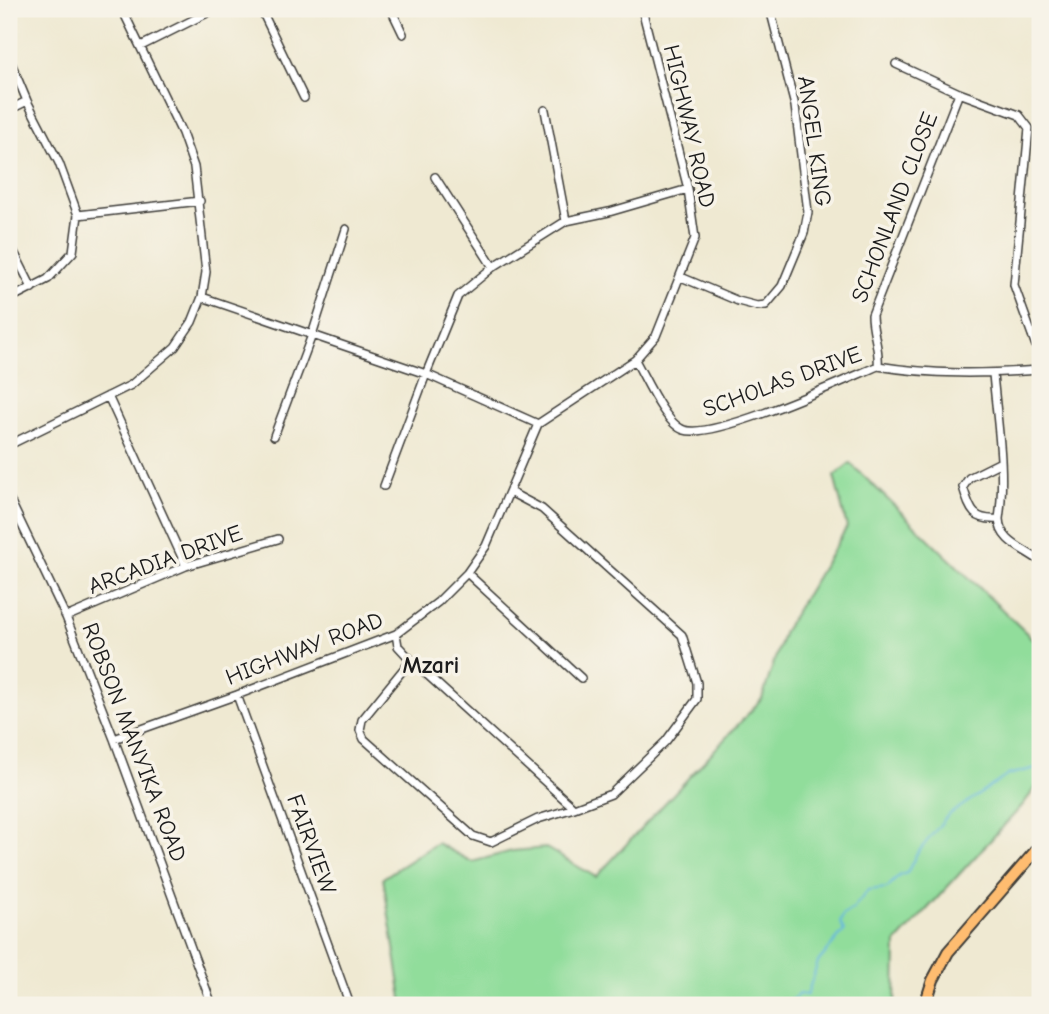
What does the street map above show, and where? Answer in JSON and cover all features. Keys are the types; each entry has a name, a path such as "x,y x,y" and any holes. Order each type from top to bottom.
{"highway":[{"path":"925,1005 933,980 948,952 1040,846"}],"street":[{"path":"9,445 131,385 175,347 192,322 202,297 206,272 200,201 194,167 122,9"},
{"path":"141,46 215,9"},
{"path":"261,9 304,98"},
{"path":"391,9 403,34"},
{"name":"HIGHWAY ROAD","path":"114,739 397,634 438,602 467,573 486,546 538,424 635,360 656,336 695,238 688,189 642,9"},
{"name":"ANGEL KING","path":"681,277 738,301 757,306 766,304 782,286 804,233 808,212 795,106 771,9"},
{"path":"9,58 27,101 59,163 78,215 73,252 48,279 9,299"},
{"name":"SCHONLAND CLOSE","path":"878,366 879,355 872,331 872,315 959,93 896,64"},
{"path":"959,93 1019,115 1028,128 1014,285 1040,357"},
{"path":"9,110 27,101"},
{"path":"545,110 566,221"},
{"path":"435,177 492,267"},
{"path":"384,486 458,296 492,267 566,221 609,212 688,189"},
{"path":"78,215 200,201"},
{"path":"274,436 312,335 346,229"},
{"path":"9,242 32,288"},
{"path":"202,297 426,374 538,424"},
{"name":"SCHOLAS DRIVE","path":"635,360 669,420 682,430 699,432 738,423 878,366"},
{"path":"878,366 920,373 1040,370"},
{"path":"993,373 1003,493 999,528 1003,536 1040,561"},
{"path":"108,396 186,566"},
{"path":"999,519 985,520 970,510 962,487 969,478 1001,462"},
{"path":"411,660 362,720 360,730 364,740 472,836 491,842 538,819 611,794 666,741 697,699 697,683 682,635 542,509 510,492"},
{"name":"ROBSON MANYIKA ROAD","path":"9,498 66,617 212,1005"},
{"name":"ARCADIA DRIVE","path":"66,617 186,566 278,539"},
{"path":"467,573 581,678"},
{"path":"397,634 398,646 411,660 574,808"},
{"name":"FAIRVIEW","path":"237,695 350,1005"}],"green space":[{"path":"850,463 1040,646 1040,782 1021,807 896,943 895,1005 403,1005 383,878 437,843 472,862 512,851 546,848 596,877 762,699 784,631 847,527 834,476"}],"waterway":[{"path":"786,1005 799,994 807,995 818,962 844,931 840,922 843,915 853,909 868,890 887,888 900,875 907,873 916,855 947,816 1008,775 1040,767"}],"district":[{"name":"Mzari","path":"431,665"}]}
